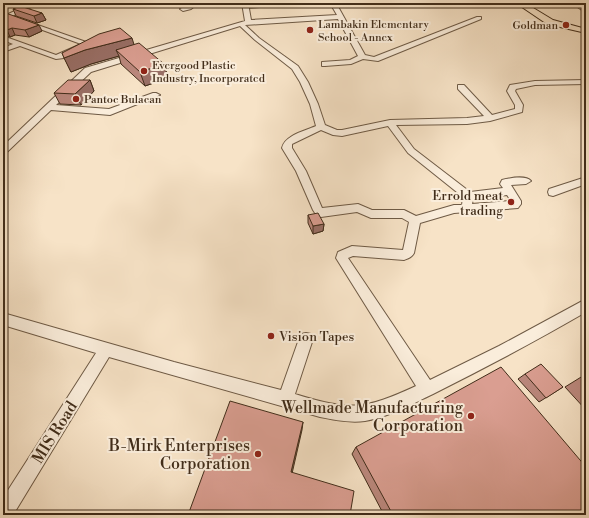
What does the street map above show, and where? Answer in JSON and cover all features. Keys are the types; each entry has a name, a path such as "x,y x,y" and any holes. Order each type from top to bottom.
{"main road":[{"path":"520,3 550,22 586,30"}],"street":[{"path":"3,5 17,3"},
{"path":"3,38 56,57 87,44 7,16 37,3"},
{"path":"183,9 189,8 195,3"},
{"path":"245,3 245,23 258,40 295,68 304,82 314,104 321,127"},
{"path":"333,3 339,17 362,57"},
{"path":"575,3 586,11"},
{"path":"3,151 88,70 245,23 339,17"},
{"path":"325,64 352,62 362,57 375,59 479,18"},
{"path":"3,50 20,44"},
{"path":"526,181 506,182 505,184 516,201 516,204 514,205 450,210 415,220 404,214 371,214 358,208 321,213 318,210 301,171 290,154 287,145 292,140 321,127 336,133 342,133 390,123 467,121 490,118 519,110 519,105 511,91 513,87 535,83 586,82"},
{"path":"461,87 490,118"},
{"path":"49,107 110,112 156,95"},
{"path":"390,123 411,151 468,196 510,192"},
{"path":"553,192 586,180"},
{"path":"465,209 468,196"},
{"path":"415,220 408,253 404,255 352,251 342,255 342,258 426,389"},
{"path":"3,319 196,375 326,410 349,414 380,410 426,389 489,360 586,305"},
{"path":"286,398 306,339"},
{"name":"MIS Road","path":"4,515 106,349"},
{"path":"489,360 499,372"}],"building":[{"path":"20,6 42,13 34,16 13,9"},
{"path":"3,12 39,25 25,30 12,28 7,30 3,28"},
{"path":"120,28 132,38 85,50 64,58 62,53 99,34"},
{"path":"139,43 164,64 140,72 116,50"},
{"path":"68,80 90,80 75,94 54,93"},
{"path":"318,213 324,224 313,226 308,215"},
{"path":"541,364 563,387 546,398 525,374"},
{"name":"Wellmade Manufacturing Corporation","path":"501,367 586,467 586,515 393,515 356,447"},
{"path":"586,374 586,382 581,377"},
{"name":"B-Mirk Enterprises Corporation","path":"230,401 303,422 291,472 354,491 350,515 188,515"}],"place":[{"name":"Goldman","path":"566,25"},
{"name":"Lambakin Elementary School - Annex","path":"310,30"},
{"name":"Evergood Plastic Industry, Incorporated","path":"144,71"},
{"name":"Pantoc Bulacan","path":"76,99"},
{"name":"Errold meat trading","path":"511,202"},
{"name":"Vision Tapes","path":"271,336"},
{"name":"Wellmade Manufacturing Corporation","path":"471,416"},
{"name":"B-Mirk Enterprises Corporation","path":"258,454"}]}
